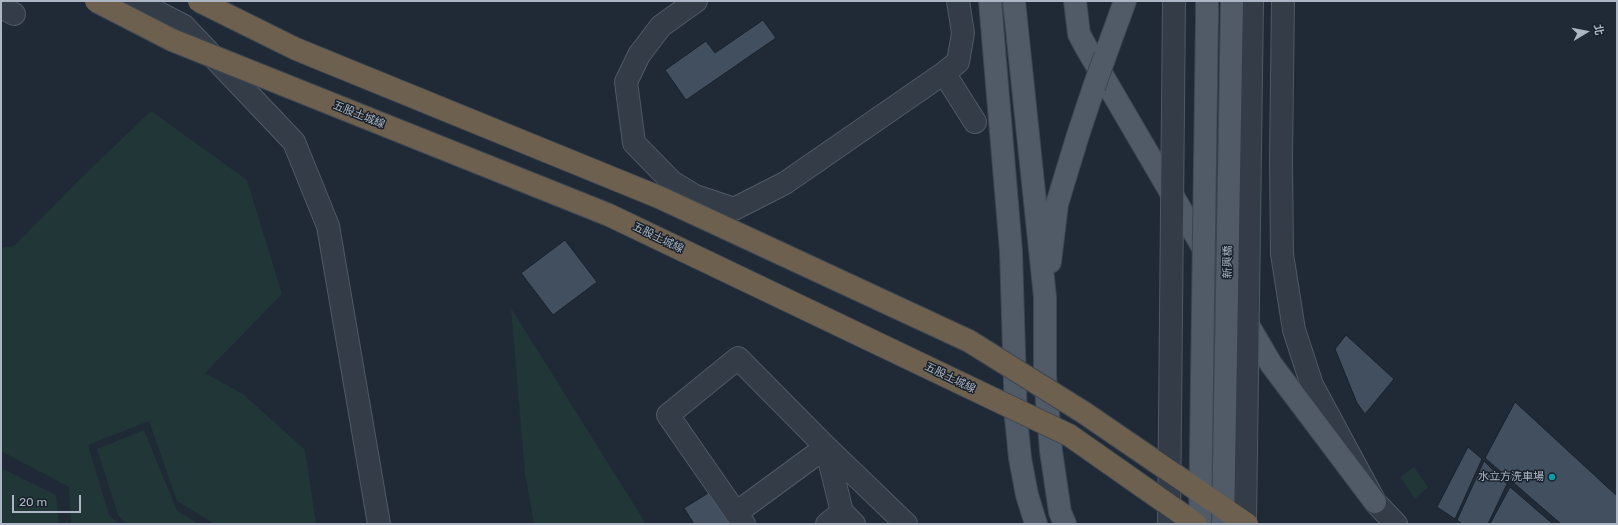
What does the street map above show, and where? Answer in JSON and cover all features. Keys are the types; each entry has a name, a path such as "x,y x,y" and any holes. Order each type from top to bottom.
{"highway":[{"name":"五股土城線","path":"96,1 172,40 617,218 1069,435 1196,524"},
{"path":"199,1 296,49 661,198 969,340 1083,412 1246,524"}],"main road":[{"path":"990,1 1011,251 1016,418 1027,495 1036,524"},
{"path":"1014,1 1045,297 1045,376 1050,451 1060,512 1065,524"},
{"path":"1075,1 1079,34 1087,49 1271,364 1375,502"},
{"path":"1045,297 1057,204 1078,135 1124,1"},
{"name":"新興橋","path":"1223,524 1232,1"},
{"path":"1200,524 1207,8"}],"street":[{"path":"136,1 184,26 294,142 328,226 379,524"},
{"path":"696,1 661,26 639,55 626,82 634,144 672,182 695,196 734,209 785,183 958,62 963,33 958,1"},
{"path":"1169,524 1174,1"},
{"path":"1246,524 1252,1"},
{"path":"1283,1 1281,159 1282,254 1294,330 1312,385 1375,502 1396,524"},
{"path":"944,73 975,122"},
{"path":"826,447 740,519 668,415 738,358 826,447 906,524"},
{"path":"826,447 841,520"}],"green space":[{"path":"151,111 247,180 282,294 205,373 243,394 305,450 316,524 215,524 177,501 149,421 88,445 109,515 119,524 71,524 69,487 1,451 1,248 14,246 76,183"},
{"path":"511,308 646,524 534,524 525,474"},
{"path":"144,430 177,511 199,524 126,524 118,515 97,449"},
{"path":"1414,467 1428,487 1415,499 1400,477"},
{"path":"1,468 56,495 59,524 1,524"}],"building":[{"path":"763,20 776,38 686,100 665,70 706,41 715,53"},
{"path":"565,240 597,282 553,315 521,273"},
{"path":"1346,335 1394,379 1365,414 1357,403 1335,349"},
{"name":"水立方洗車場","path":"1515,402 1617,496 1617,524 1561,524 1485,458"},
{"path":"1468,447 1482,459 1455,519 1437,507"},
{"path":"1484,461 1507,484 1488,524 1462,524 1457,520"},
{"path":"1510,487 1553,524 1490,524"},
{"path":"710,492 730,524 694,524 684,508"}],"place":[{"name":"水立方洗車場","path":"1552,477"}]}
